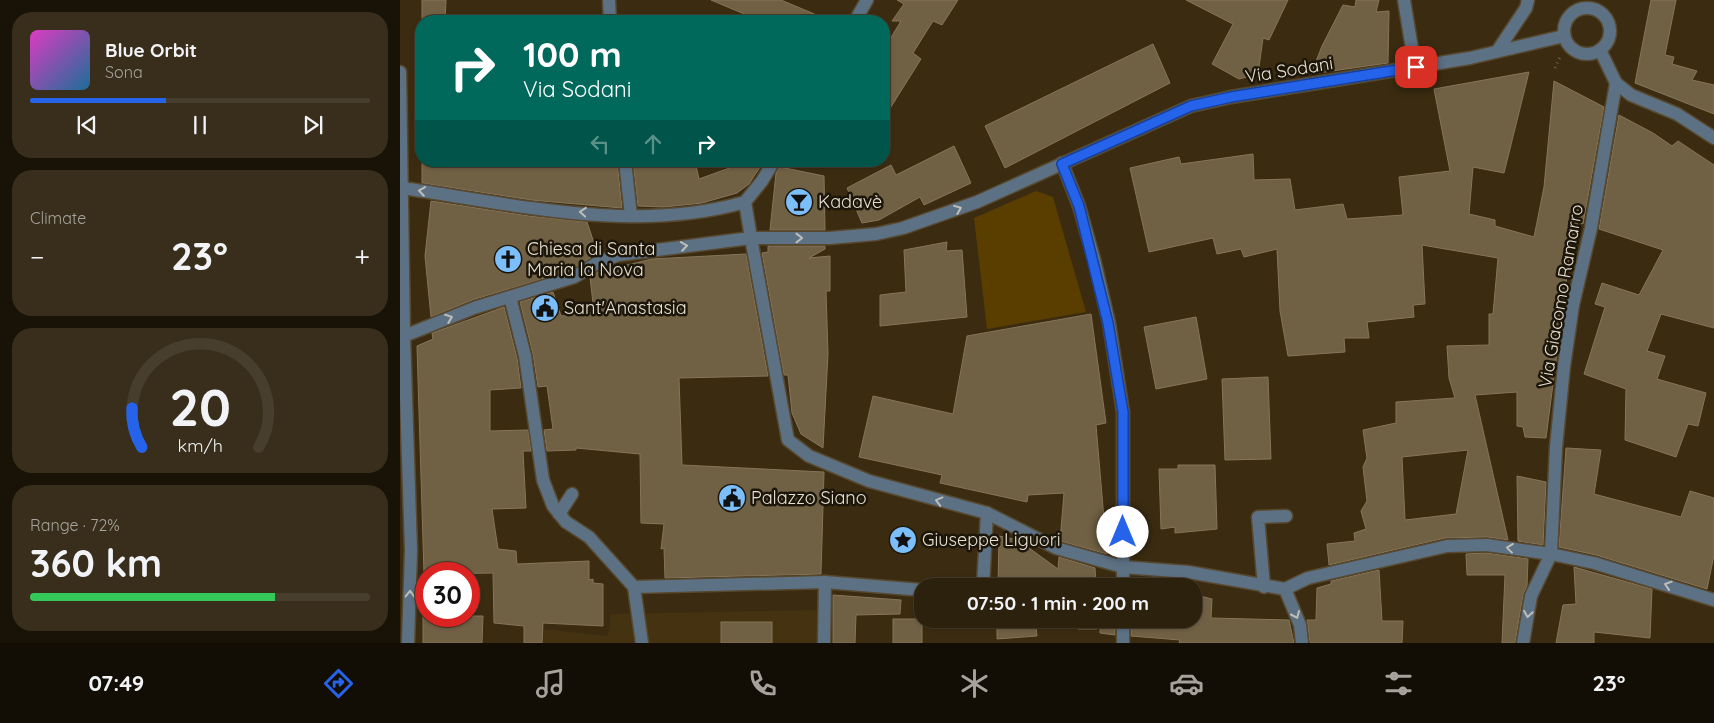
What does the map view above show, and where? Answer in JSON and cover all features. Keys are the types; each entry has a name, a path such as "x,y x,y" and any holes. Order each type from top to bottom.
{"street":[{"path":"609,0 610,15"},
{"path":"858,15 867,0"},
{"path":"1404,0 1416,67"},
{"path":"1498,50 1526,8 1528,0"},
{"path":"1598,5 1610,25 1609,39 1600,50 1594,53 1579,53 1567,44 1564,36 1565,22 1575,10 1598,5"},
{"name":"Via Sodani","path":"404,336 510,296 574,277 599,262 618,254 751,238 830,238 876,234 942,216 977,202 1191,106 1231,97 1470,58 1564,36"},
{"path":"1600,50 1616,83 1631,95 1677,114 1714,138"},
{"path":"400,72 402,264 411,550 408,643"},
{"name":"Via Giacomo Ramarro","path":"1551,554 1556,446 1564,366 1574,305 1591,228 1616,83"},
{"path":"1062,164 1079,206 1094,259 1108,323 1123,412 1123,578"},
{"path":"626,167 631,216"},
{"path":"402,188 552,209 631,216 697,213 745,202 770,167"},
{"path":"745,202 788,440 809,456 869,481 986,514 1056,548 1123,566 1188,572 1264,587 1285,589 1308,578 1355,569 1448,546 1467,544 1551,554 1636,575 1714,600"},
{"path":"510,296 525,356 543,480 552,506 566,522 590,537 634,587 642,643"},
{"path":"558,514 572,494"},
{"path":"983,578 986,514"},
{"path":"1264,587 1258,517 1286,516"},
{"path":"1523,643 1531,596 1551,554"},
{"path":"634,587 825,582 914,589"},
{"path":"824,643 825,582"},
{"path":"1285,589 1300,625 1302,643"},
{"path":"1123,628 1123,643"}],"shaded area":[{"path":"1036,191 1053,197 1086,312 987,329 974,218"},
{"path":"820,610 820,643 541,643 541,629 608,636 611,614"}],"building":[{"path":"422,0 446,0 445,15 422,15"},
{"path":"711,0 781,0 817,15 747,15"},
{"path":"897,0 958,0 942,25 933,21 913,53 921,59 890,108 890,39 901,21 892,21 904,4"},
{"path":"1186,0 1288,0 1269,40 1263,38 1258,74 1239,79 1212,64 1233,24"},
{"path":"1356,0 1379,0 1376,12 1389,11 1388,63 1311,74 1322,46 1343,5 1355,7"},
{"path":"1651,0 1676,0 1665,55 1674,57 1672,64 1697,71 1692,80 1714,85 1714,114 1635,83"},
{"path":"1153,44 1170,83 1005,168 985,126"},
{"path":"1529,72 1504,173 1473,167 1469,214 1495,220 1495,226 1534,237 1544,187 1554,81 1604,107 1583,224 1578,222 1571,245 1546,438 1525,437 1523,427 1517,426 1517,392 1475,395 1508,540 1487,537 1445,538 1329,565 1327,544 1355,541 1354,533 1366,529 1361,511 1367,501 1363,467 1367,458 1363,430 1396,423 1396,402 1455,398 1449,378 1447,346 1489,345 1489,314 1493,314 1498,258 1422,245 1425,304 1413,305 1414,317 1367,322 1369,338 1344,338 1345,352 1288,356 1280,311 1277,249 1244,257 1241,249 1217,254 1213,238 1149,252 1130,168 1179,157 1181,164 1253,154 1254,180 1290,179 1295,210 1343,204 1347,219 1403,215 1399,177 1450,171 1434,89","holes":["1468,450 1456,514 1405,520 1402,457"]},
{"path":"1619,115 1653,133 1672,146 1678,141 1714,165 1714,328 1661,314 1647,351 1665,356 1657,379 1706,393 1698,426 1688,424 1676,457 1625,440 1626,389 1584,374 1605,307 1595,304 1602,283 1639,295 1663,250 1599,229"},
{"path":"954,146 971,183 924,205 920,197 879,220 862,223 847,188 891,165 896,175"},
{"path":"422,167 618,167 622,208 531,200 422,183"},
{"path":"634,167 696,167 699,179 732,167 760,167 749,184 737,193 702,203 664,207 638,206"},
{"name":"Kadavè","path":"780,167 824,176 825,230 770,230 776,173"},
{"name":"Chiesa di Santa Maria la Nova","path":"431,201 529,216 587,222 595,246 590,258 571,270 472,300 431,317 425,256"},
{"path":"947,242 946,251 962,250 967,317 880,326 880,295 906,292 904,250"},
{"path":"768,246 825,246 825,249 809,258 830,256 830,291 826,291 828,354 823,448 801,434 792,413 788,375 784,375 762,253 768,252"},
{"path":"746,254 768,376 679,378 682,465 824,472 821,574 665,578 664,548 661,549 664,524 641,523 640,454 576,448 576,450 547,451 544,430 553,429 547,386 538,387 533,354 520,302 553,292 561,316 594,312 590,277 598,272 652,259"},
{"path":"504,307 517,358 521,388 490,390 490,431 528,430 531,451 523,451 526,508 492,509 498,549 516,551 517,564 589,561 589,580 593,579 593,583 603,584 603,626 543,623 542,643 524,643 524,626 494,623 493,573 480,573 480,562 424,562 417,346 433,339 432,333"},
{"path":"1091,314 1106,423 1096,425 1107,554 1060,541 1064,493 1028,495 1027,502 940,483 942,475 859,457 873,396 953,414 967,336"},
{"path":"1196,317 1207,379 1156,389 1144,327"},
{"path":"1268,377 1271,459 1225,460 1222,379"},
{"path":"1566,448 1601,450 1594,494 1681,517 1690,491 1714,498 1714,555 1707,589 1596,555 1559,547"},
{"path":"1178,465 1215,465 1217,529 1175,533 1175,527 1161,529 1159,469 1178,469"},
{"path":"1517,476 1546,482 1543,545 1518,541"},
{"path":"999,536 1018,540 1058,569 1059,557 1095,568 1096,578 998,578"},
{"path":"1487,553 1528,559 1527,586 1523,595 1515,643 1502,643 1505,575 1467,575 1466,554"},
{"path":"1574,567 1652,589 1650,638 1594,632 1594,643 1556,643 1563,605 1576,604"},
{"path":"1379,570 1382,621 1403,621 1402,643 1310,643 1307,620 1316,620 1317,588 1331,584 1331,581"},
{"path":"833,595 901,600 900,614 856,615 855,643 833,643"},
{"path":"1202,596 1212,599 1211,618 1289,620 1294,643 1179,643 1180,640 1131,636 1131,628 1202,628"},
{"path":"480,616 483,616 482,643 423,643 423,627 480,627"},
{"path":"893,619 914,619 914,628 922,628 922,643 893,643"},
{"path":"721,622 772,622 772,643 721,643"},
{"path":"997,628 1036,628 1037,636 997,639"},
{"path":"1097,628 1097,629 1078,629"},
{"path":"1100,628 1115,628 1115,635 1100,633"}],"place":[{"name":"Kadavè","path":"799,202"},
{"name":"Chiesa di Santa Maria la Nova","path":"508,259"},
{"name":"Sant'Anastasia","path":"545,308"},
{"name":"Palazzo Siano","path":"732,498"},
{"name":"Giuseppe Liguori","path":"903,540"}],"route":[{"path":"1123,532 1123,412 1108,323 1094,259 1079,206 1062,164 1191,106 1231,97 1416,67"}]}
